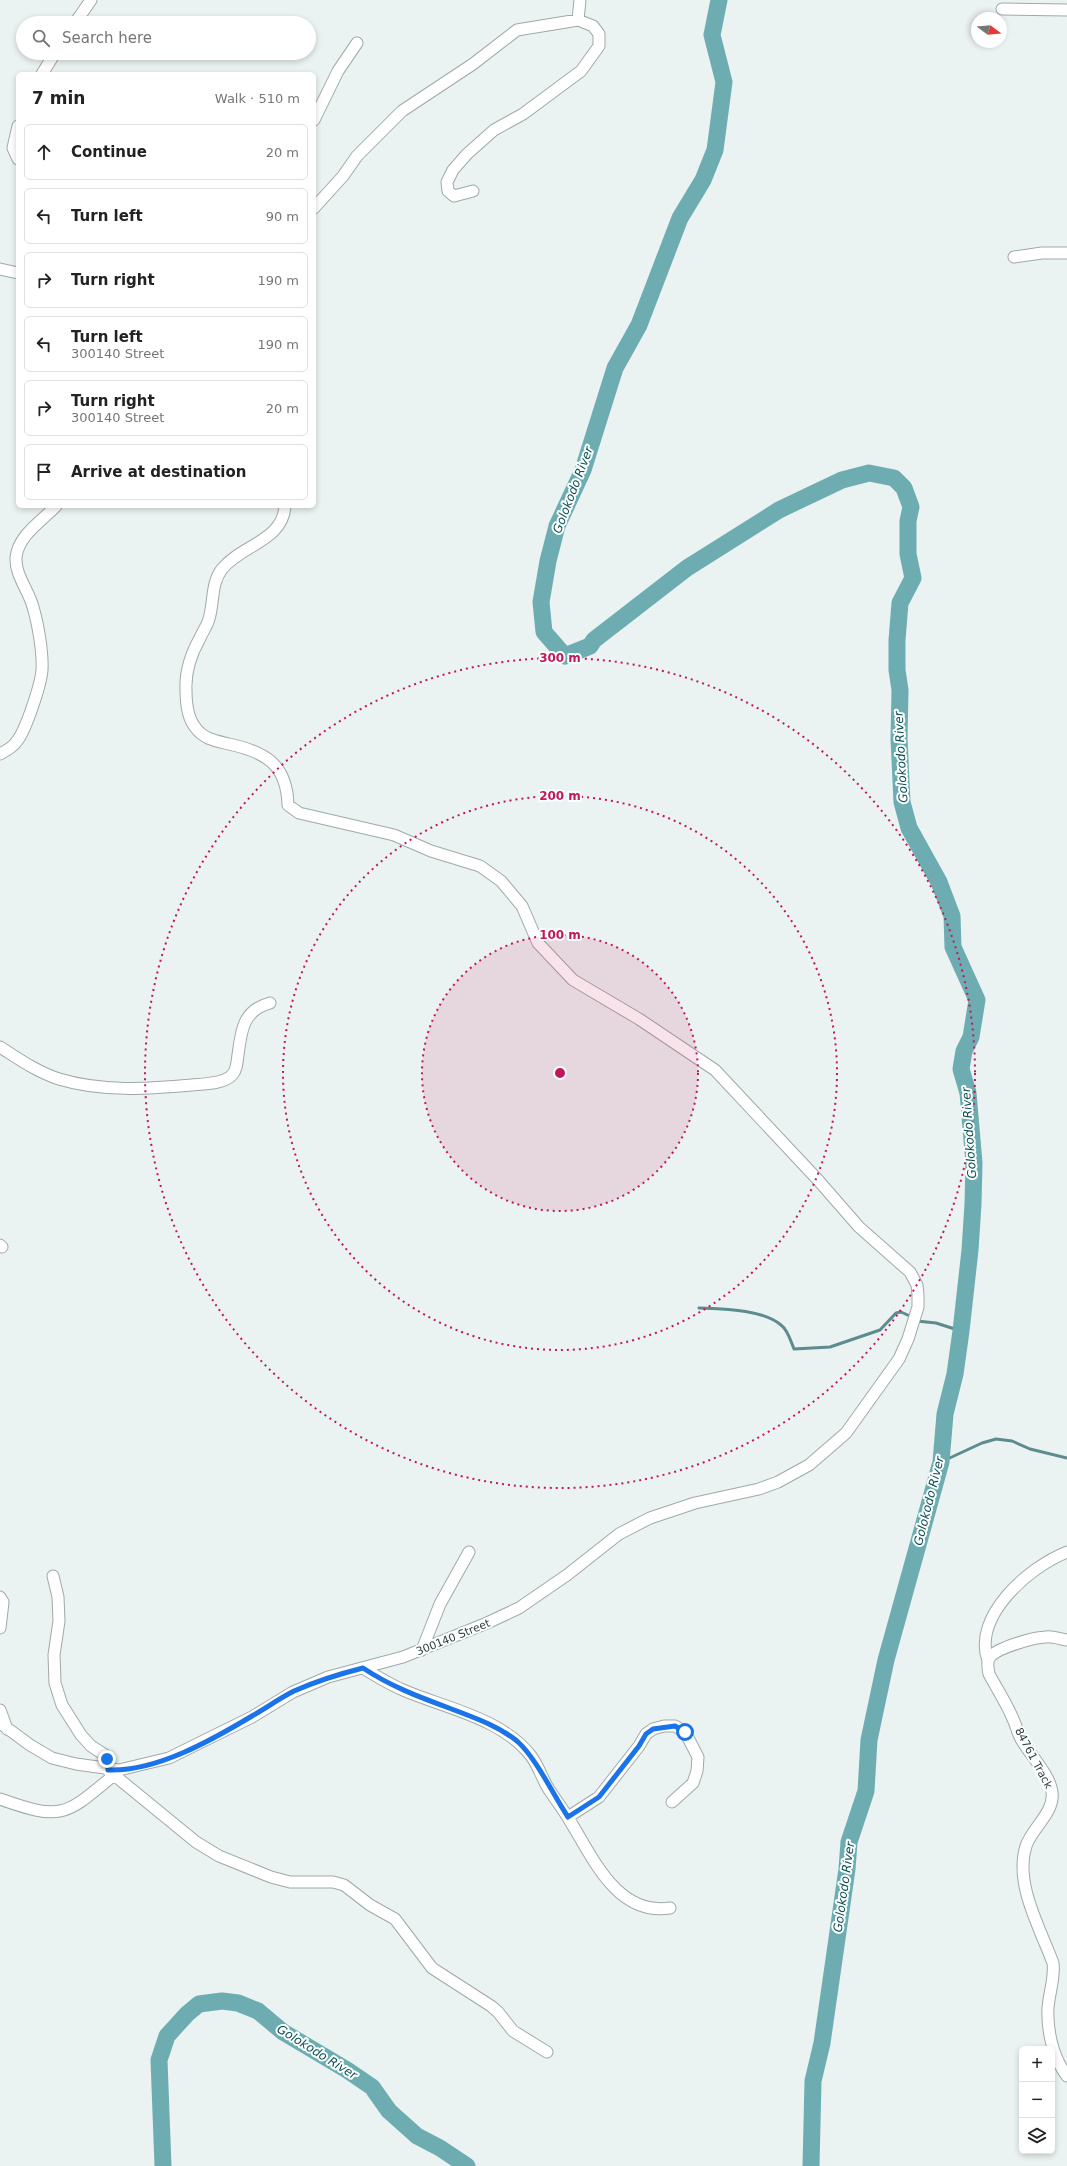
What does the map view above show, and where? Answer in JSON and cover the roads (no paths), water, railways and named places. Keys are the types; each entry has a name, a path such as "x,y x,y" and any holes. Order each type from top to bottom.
{"street":[{"path":"80,16 91,0"},
{"path":"578,20 580,0"},
{"path":"1002,9 1067,10"},
{"path":"316,206 343,176 368,144 402,111 473,64 517,30 578,20 593,26 599,34 599,46 581,72 523,114 494,130 453,170 447,182 448,191 454,196 472,191"},
{"path":"316,116 338,71 357,44"},
{"path":"43,72 51,60"},
{"path":"16,133 12,148 16,155"},
{"path":"1014,257 1042,253 1067,253"},
{"path":"0,269 16,273"},
{"path":"0,754 11,747 23,733 40,681 42,669 34,608 20,576 16,558 23,540 30,530 54,508"},
{"name":"300140 Street","path":"4,1726 30,1745 52,1758 111,1772 169,1758 252,1717 293,1692 328,1677 422,1650 488,1623 532,1600 567,1575 602,1545 644,1521 695,1504 759,1489 778,1482 809,1465 846,1433 899,1360 908,1339 918,1307 917,1285 915,1279 902,1264 859,1227 818,1180 715,1070 639,1019 574,980 538,943 522,906 516,897 490,873 470,862 431,851 394,834 299,813 288,805 284,778 266,757 207,738 195,728 188,711 186,689 187,674 193,650 210,618 217,577 233,558 267,537 278,528 284,517 285,508"},
{"path":"0,1047 45,1074 75,1083 96,1086 147,1089 205,1084 228,1079 232,1076 235,1071 240,1042 248,1015 255,1008 270,1002"},
{"path":"422,1650 440,1604 469,1552"},
{"name":"84761 Track","path":"1067,1552 1044,1563 1027,1576 996,1610 986,1633 984,1651 988,1661 989,1674 1013,1718 1020,1736 1052,1791 1049,1809 1031,1834 1026,1846 1023,1868 1027,1892 1053,1963 1054,1971 1048,2008 1049,2026 1057,2060 1067,2076"},
{"path":"53,1576 58,1605 54,1655 55,1683 70,1719 91,1746 105,1755 111,1772 190,1838 219,1856 245,1868 290,1882 333,1882 344,1885 370,1905 395,1919 432,1968 491,2006 514,2031 547,2052"},
{"path":"0,1597 3,1602 0,1628"},
{"path":"988,1661 995,1653 1037,1638 1048,1637 1067,1640"},
{"path":"363,1668 402,1690 498,1728 516,1741 531,1756 549,1789 568,1817 591,1858 611,1884 634,1902 648,1908 658,1910 670,1908"},
{"path":"0,1710 4,1726"},
{"path":"568,1817 599,1797 639,1746 646,1734 653,1729 664,1726 675,1726 685,1732 698,1757 697,1771 693,1783 672,1802"},
{"path":"0,1799 43,1812 65,1811 82,1802 111,1772"}],"waterway":[{"name":"Golokodo River","path":"719,0 712,35 724,82 715,150 703,180 680,218 639,325 615,368 583,470 557,526 548,561 541,602 544,632 565,656 590,646 594,640 687,568 779,510 842,480 869,473 894,478 904,488 911,507 908,521 908,554 913,578 900,603 897,640 897,670 900,690 899,739 902,802 909,828 939,882 952,916 953,947 977,1000 971,1037 964,1051 961,1069 968,1093 974,1163 970,1250 955,1374 945,1414 941,1462 886,1660 869,1740 866,1791 849,1842 847,1869 822,2043 813,2081 811,2166"},
{"path":"699,1308 742,1311 773,1320 786,1330 794,1349 830,1347 880,1330 896,1313 901,1312 912,1317"},
{"path":"917,1321 936,1323 961,1331"},
{"path":"941,1462 982,1443 996,1439 1012,1441 1030,1449 1067,1458"},
{"name":"Golokodo River","path":"163,2166 159,2060 167,2036 187,2014 199,2004 222,2001 238,2003 258,2011 283,2032 347,2070 372,2087 389,2111 417,2136 440,2148 467,2166"}]}
